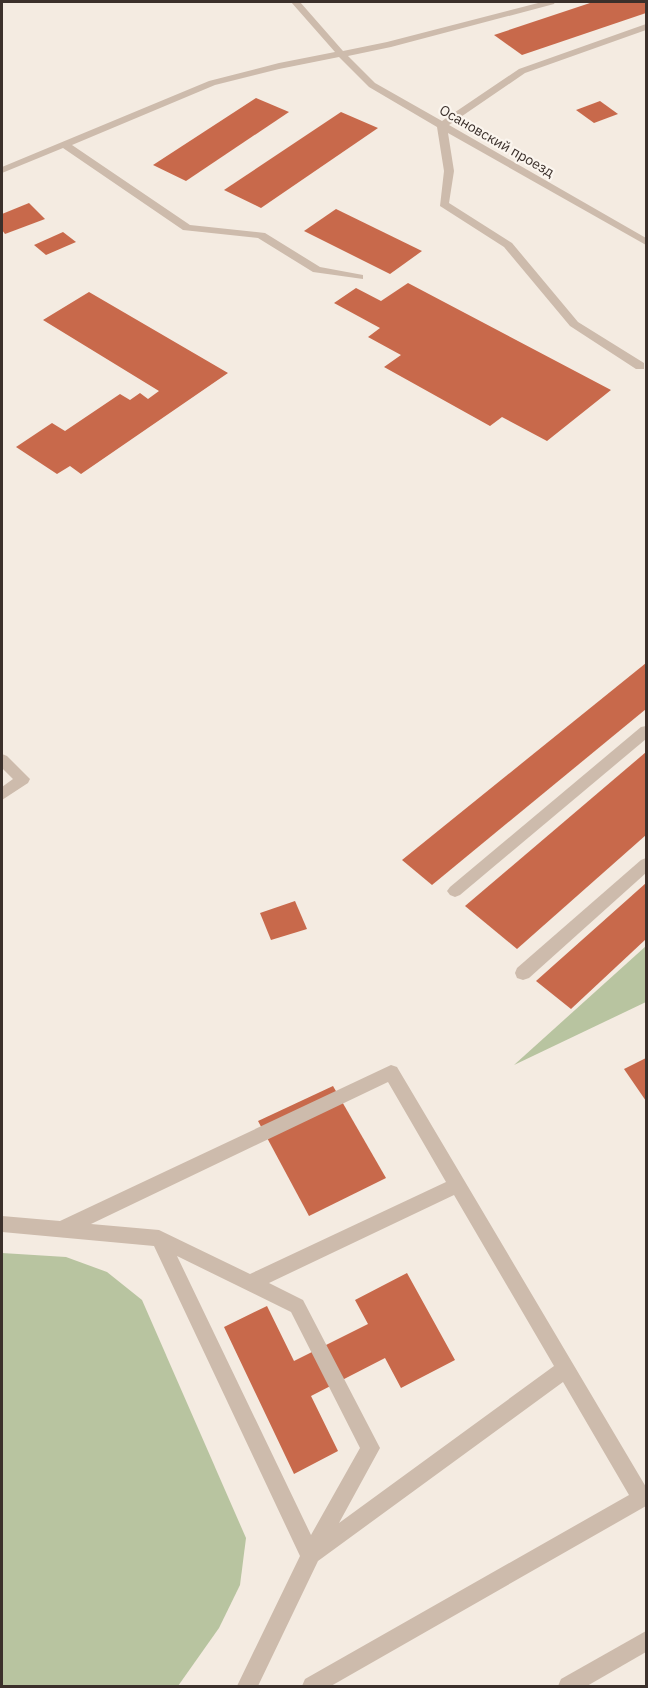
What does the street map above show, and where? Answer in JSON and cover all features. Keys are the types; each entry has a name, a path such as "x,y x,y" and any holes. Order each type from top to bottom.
{"street":[{"name":"Осановский проезд","path":"295,2 309,14 353,70 372,85 646,242"},
{"path":"2,170 212,83 279,66 388,45 551,2"},
{"path":"640,366 574,324 508,245 444,204 449,171 442,125 522,71 646,27"},
{"path":"64,144 187,228 261,235 317,270 359,277"},
{"path":"455,891 646,731"},
{"path":"2,760 23,779 2,794"},
{"path":"523,973 646,864"},
{"path":"61,1229 391,1071 642,1498 312,1686"},
{"path":"250,1283 458,1185"},
{"path":"2,1224 159,1238 297,1306 370,1448 310,1556 247,1686"},
{"path":"159,1238 310,1556"},
{"path":"310,1556 565,1369"},
{"path":"568,1686 646,1641"}],"green space":[{"path":"646,946 646,1002 514,1065"},
{"path":"2,1253 66,1257 107,1272 142,1300 246,1538 240,1585 219,1628 178,1686 2,1686"}],"building":[{"path":"593,2 646,2 646,13 522,55 494,35"},
{"path":"256,98 289,112 186,181 153,165"},
{"path":"600,101 618,114 594,123 576,110"},
{"path":"341,112 378,128 261,208 224,190"},
{"path":"29,203 45,219 5,234 2,230 2,214"},
{"path":"336,209 422,251 390,274 304,231"},
{"path":"63,232 76,242 46,255 34,245"},
{"path":"408,283 611,390 547,441 502,417 490,426 384,367 401,355 368,337 380,328 334,303 356,288 381,301"},
{"path":"89,292 228,373 81,474 70,466 57,474 16,447 52,423 65,431 120,394 130,400 140,393 148,399 159,391 43,320"},
{"path":"646,663 646,709 432,885 402,860"},
{"path":"646,752 646,835 517,949 465,906"},
{"path":"646,883 646,939 571,1009 536,981"},
{"path":"295,901 307,929 271,940 260,913"},
{"path":"646,1058 646,1101 624,1069"},
{"path":"333,1086 386,1178 309,1216 258,1121"},
{"path":"407,1273 455,1360 401,1388 385,1358 311,1396 338,1451 294,1474 224,1327 267,1306 294,1361 368,1324 355,1300"}]}
